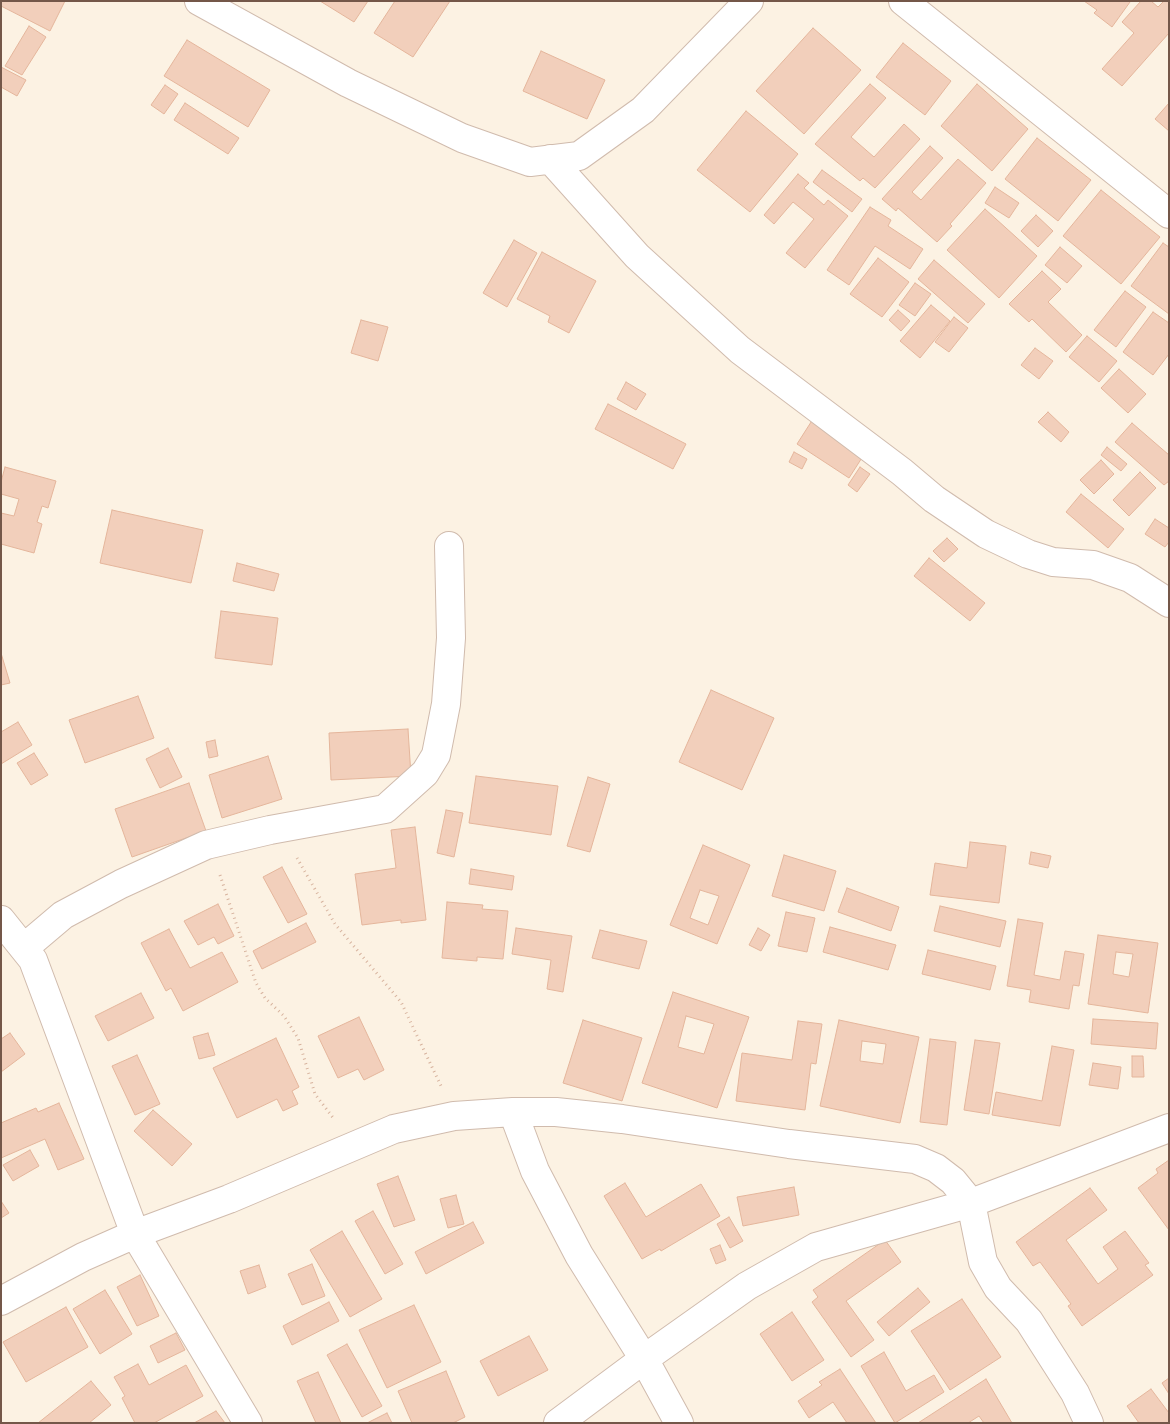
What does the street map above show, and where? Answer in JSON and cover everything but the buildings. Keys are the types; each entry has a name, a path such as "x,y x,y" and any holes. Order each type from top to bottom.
{"street":[{"path":"199,1 340,78 462,138 530,162 579,156 643,110 749,1"},
{"path":"903,1 1169,214"},
{"path":"550,159 637,256 740,350 934,499 986,534 1028,554 1053,562 1093,565 1130,578 1169,603"},
{"path":"24,948 63,915 121,884 206,845 270,830 385,809 425,772 436,755 446,704 451,638 449,546"},
{"path":"1,920 33,960 135,1234 248,1423"},
{"path":"514,1112 535,1171 579,1256 644,1359 679,1423"},
{"path":"1,1301 82,1257 135,1234 229,1199 394,1129 454,1116 514,1112 556,1112 622,1119 789,1144 915,1159 936,1168 954,1181 971,1203 983,1262 998,1288 1028,1321 1075,1393 1089,1423"},
{"path":"558,1423 747,1286 816,1247 971,1203 1169,1128"}],"path":[{"path":"270,830 300,862 335,924 401,1002 454,1116"},
{"path":"217,842 218,868 224,891 256,983 265,998 284,1016 298,1038 316,1094 324,1108 358,1144"}]}
